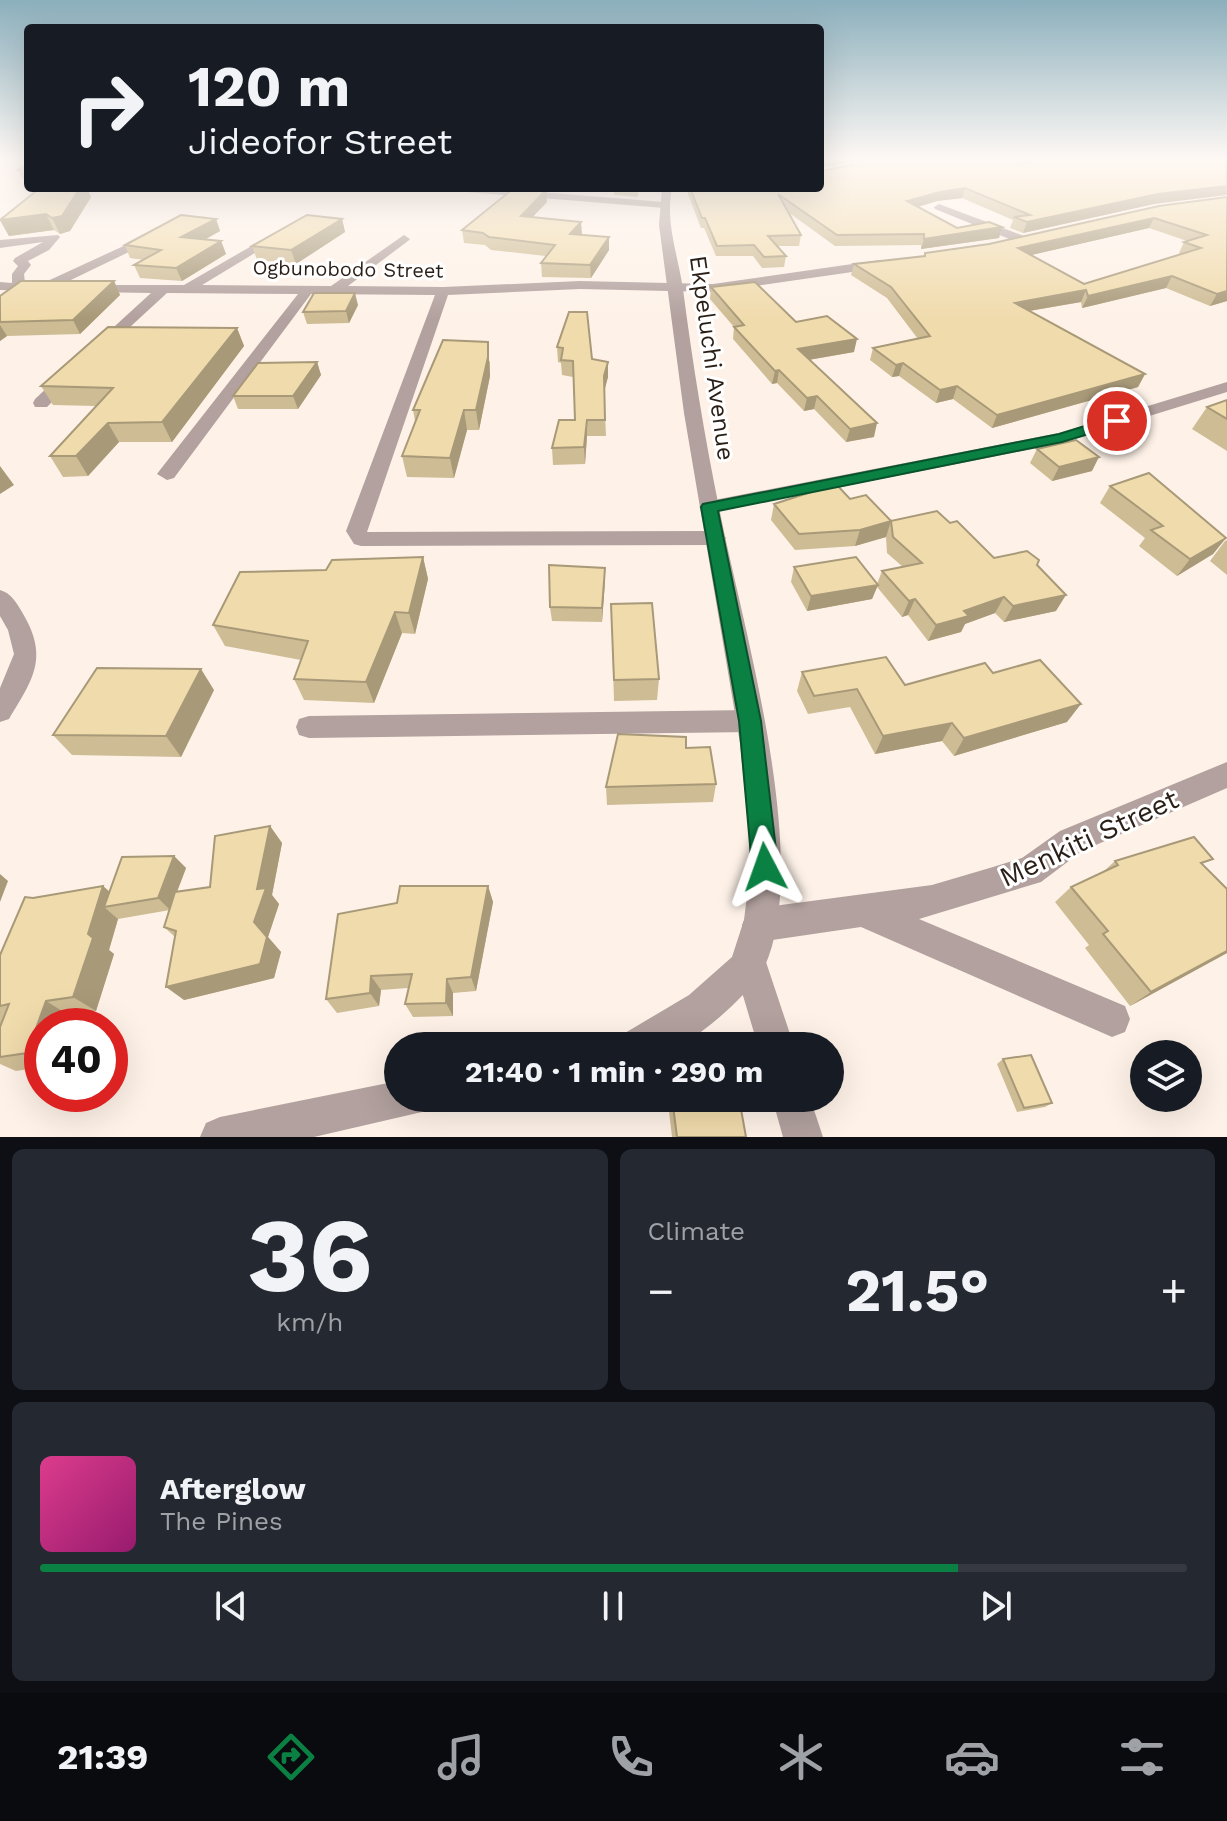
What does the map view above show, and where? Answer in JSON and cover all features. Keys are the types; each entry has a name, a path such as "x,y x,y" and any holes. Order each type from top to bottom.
{"street":[{"name":"Ekpeluchi Avenue","path":"667,213 692,416 750,721 764,842 766,892 750,962"},
{"path":"954,213 1023,240"},
{"path":"43,288 164,232"},
{"path":"998,245 1038,236"},
{"path":"0,244 54,237 45,247 19,261 25,265 18,274 19,288 0,301"},
{"path":"188,288 274,237"},
{"path":"336,289 404,239"},
{"name":"Ogbunobodo Street","path":"0,286 443,291 580,285 713,288 897,261"},
{"path":"41,403 164,288"},
{"path":"167,474 309,288"},
{"path":"443,291 356,531 361,539 715,538"},
{"path":"709,507 1062,438 1227,387"},
{"path":"0,598 21,628 27,653 23,675 8,685 0,711"},
{"path":"309,727 750,721"},
{"name":"Menkiti Street","path":"759,925 932,901 1030,871 1071,841 1227,775"},
{"path":"863,911 1112,1019"},
{"path":"663,1032 701,1011 750,962 772,1032"},
{"path":"220,1137 384,1103"},
{"path":"795,1112 803,1137"}],"building":[{"path":"9,213 64,213 52,218 46,214 0,220"},
{"path":"483,213 524,213 521,216 581,222 570,234 609,237 590,265 541,263 555,245 489,237 462,230"},
{"path":"700,213 789,213 801,235 768,236 786,256 764,257 754,245 717,246 705,218"},
{"path":"805,213 929,213 957,228 989,222 1002,227 924,239 924,234 837,235"},
{"path":"1025,213 1069,213 1027,222 1014,217 1030,215"},
{"path":"1127,213 1227,213 1227,291 1217,294 1172,276 1088,296 1086,290 1015,303 1145,374 997,415 957,386 940,390 903,363 896,365 873,348 930,336 891,287 854,264 925,256 925,253 989,244","holes":["1154,218 1207,235 1184,242 1201,248 1084,284 1018,248"]},
{"path":"181,215 216,219 181,237 221,241 176,268 134,265 161,250 125,245"},
{"path":"307,215 342,219 291,250 252,246"},
{"path":"21,281 114,281 73,320 0,322 0,296"},
{"path":"755,282 796,322 827,316 857,339 798,349 877,423 850,429 817,396 807,398 779,370 775,371 734,327 744,325 711,287"},
{"path":"314,293 355,293 346,311 303,312"},
{"path":"569,312 587,312 592,359 608,362 604,376 605,420 587,420 584,447 552,448 559,420 575,420 573,361 561,360 563,348 557,347"},
{"path":"108,327 237,328 162,422 108,423 76,456 50,456 113,388 41,386"},
{"path":"443,340 488,342 488,357 476,410 464,410 450,458 402,456 420,410 413,410"},
{"path":"317,362 293,396 233,396 258,363"},
{"path":"1227,400 1227,419 1207,407"},
{"path":"1076,440 1099,457 1059,467 1037,449"},
{"path":"1149,473 1226,538 1190,559 1151,530 1163,526 1110,486"},
{"path":"836,484 850,499 866,495 891,521 860,530 799,534 774,504"},
{"path":"937,511 950,523 957,521 994,558 1027,551 1039,560 1037,565 1066,595 1013,606 1004,597 964,611 969,616 936,625 915,599 909,601 882,571 922,563 893,537 891,521"},
{"path":"423,557 409,613 395,612 366,682 294,679 308,641 213,625 240,572 326,570 332,560"},
{"path":"856,557 878,585 811,596 794,567"},
{"path":"549,565 605,568 602,608 550,607"},
{"path":"652,603 659,679 614,680 611,604"},
{"path":"886,657 905,685 985,663 993,673 1040,660 1081,704 964,738 952,723 883,736 857,689 814,696 802,672"},
{"path":"97,668 201,669 166,736 53,735"},
{"path":"618,734 686,737 686,748 710,747 716,784 606,787"},
{"path":"270,826 257,889 266,888 254,922 267,937 260,964 166,987 176,931 164,927 175,892 210,887 215,836"},
{"path":"1194,837 1213,859 1201,863 1227,889 1227,951 1151,992 1103,934 1108,931 1071,887 1118,865 1115,861"},
{"path":"174,856 158,898 104,907 122,857"},
{"path":"103,886 88,934 93,938 73,997 46,1001 43,1008 24,1008 24,1053 0,1057 0,1027 9,1004 0,1006 0,955 25,897"},
{"path":"400,886 488,886 471,977 447,979 446,1003 405,1004 412,974 371,976 370,993 326,999 338,914 397,903"},
{"path":"1031,1055 1052,1103 1024,1108 1003,1059"},
{"path":"674,1112 742,1112 746,1137 677,1137"}],"route":[{"path":"765,867 750,721 709,507 1062,438 1117,421"}]}
